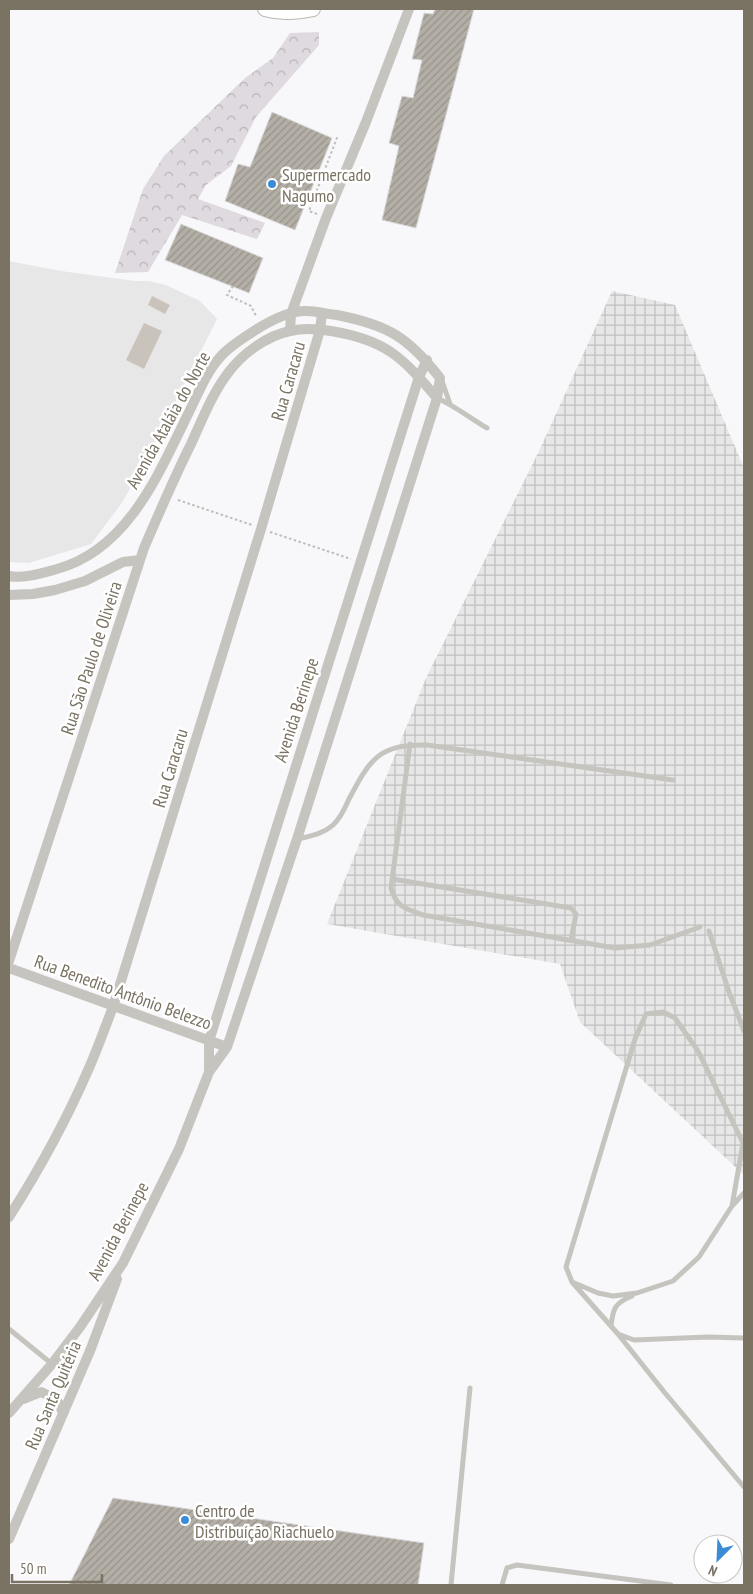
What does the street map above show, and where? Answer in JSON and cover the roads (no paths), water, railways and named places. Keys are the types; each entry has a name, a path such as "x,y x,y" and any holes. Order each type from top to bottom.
{"street":[{"path":"265,9 293,13 313,9"},
{"path":"290,331 291,314 326,218 366,122 409,9"},
{"name":"Avenida Ataláia do Norte","path":"11,576 40,574 64,567 86,557 107,542 150,490 212,368 222,355 261,326 280,317 303,310 377,325 403,338 426,360 440,378"},
{"name":"Rua Caracaru","path":"9,1217 55,1137 90,1068 113,1006 261,529 320,330 322,313"},
{"name":"Avenida Ataláia do Norte","path":"227,374 246,353 268,339 290,331 320,330 362,337 386,347 398,356 437,398"},
{"name":"Avenida Berinepe","path":"209,1072 209,1041 419,377 426,360"},
{"name":"Rua São Paulo de Oliveira","path":"9,961 140,560 166,495 210,403 227,374"},
{"name":"Avenida Berinepe","path":"9,1413 52,1364 80,1327 123,1263 179,1149 209,1072 227,1047 297,839 437,398 440,378"},
{"path":"11,576 9,597 55,590 85,581 122,562 140,560"},
{"name":"Rua Benedito Antônio Belezzo","path":"9,968 227,1047"},
{"name":"Rua Santa Quitéria","path":"9,1539 90,1351 123,1263"},
{"path":"20,1400 41,1392 53,1397 60,1403 63,1414"}],"lane":[{"name":"Avenida Ataláia do Norte","path":"440,378 450,404"},
{"name":"Avenida Ataláia do Norte","path":"437,398 450,404 462,414 487,428"},
{"path":"410,744 391,888 394,899 402,907 423,915 615,948 650,945 700,927"},
{"path":"297,839 317,834 335,824 369,764 378,755 393,748 410,744 427,744 673,780"},
{"path":"392,879 571,908 576,914 571,940"},
{"path":"709,931 744,1031"},
{"path":"732,1206 743,1144 698,1051 675,1018 663,1012 646,1014 635,1039 566,1267 572,1282 618,1334 744,1487"},
{"path":"611,1326 613,1311 620,1301 636,1293 673,1281 699,1257 732,1206 744,1193"},
{"path":"572,1282 598,1293 613,1296 636,1293"},
{"path":"9,1329 52,1364"},
{"path":"618,1334 634,1340 708,1337 744,1338"},
{"path":"451,1585 470,1388"},
{"path":"502,1585 507,1568 517,1565 671,1585"}],"place":[{"name":"Supermercado Nagumo","path":"272,184"},
{"name":"Centro de Distribuíção Riachuelo","path":"185,1520"}]}
